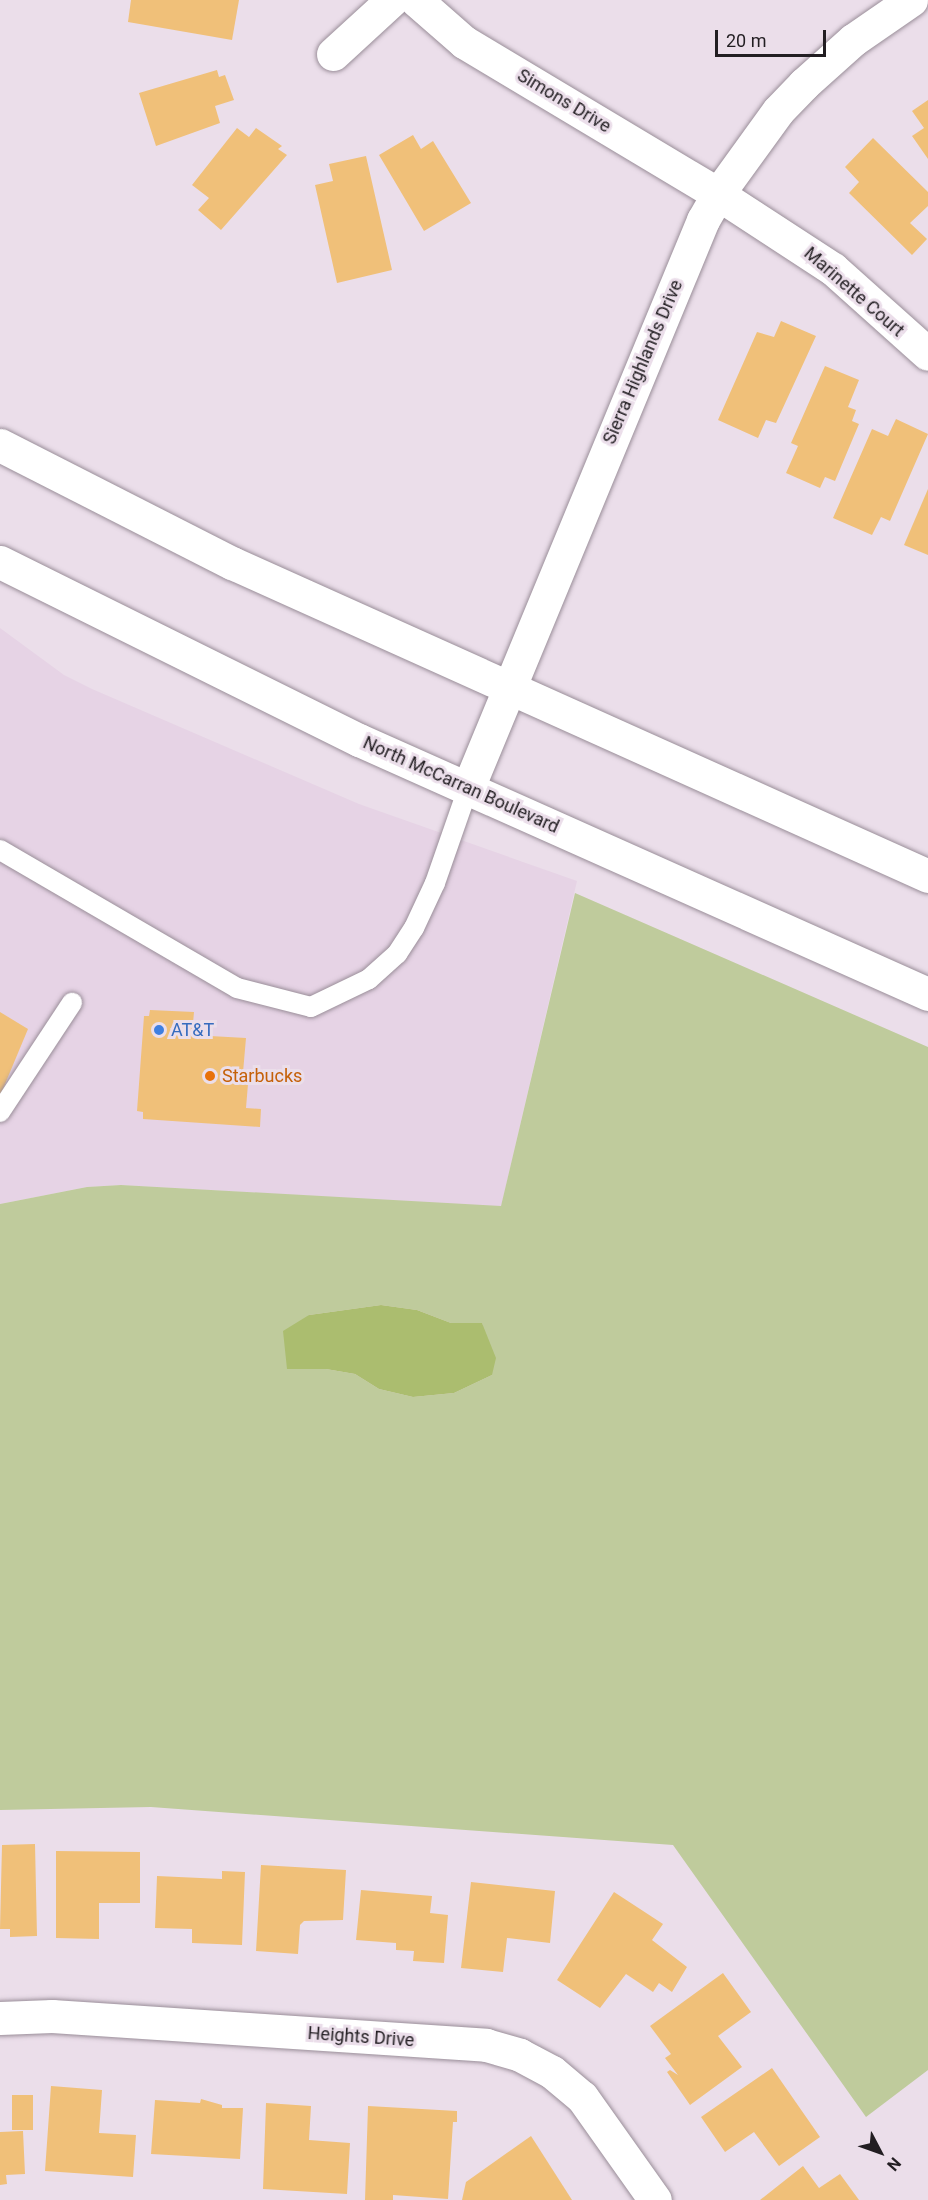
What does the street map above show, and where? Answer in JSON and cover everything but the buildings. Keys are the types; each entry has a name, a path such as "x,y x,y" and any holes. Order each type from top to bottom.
{"street":[{"path":"333,54 392,0"},
{"name":"Simons Drive","path":"416,0 464,42 718,194"},
{"name":"Sierra Highlands Drive","path":"468,789 507,689 703,220 718,194 778,111 853,40 911,0"},
{"name":"Marinette Court","path":"718,194 833,269 928,354"},
{"path":"0,445 232,563 507,689 928,876"},
{"name":"North McCarran Boulevard","path":"0,562 232,680 468,789 928,994"},
{"name":"Heights Drive","path":"0,2018 52,2016 486,2045 520,2055 544,2067 582,2097 655,2200"}],"lane":[{"path":"0,850 237,988 311,1007 369,979 397,954 414,928 435,883 468,789"},
{"path":"0,1112 72,1003"}],"shaded area":[{"path":"0,628 64,675 92,689 359,804 577,881 501,1207 121,1185 87,1187 0,1204"}],"green space":[{"path":"575,893 928,1047 928,2070 866,2117 673,1845 151,1807 0,1810 0,1204 87,1187 121,1185 501,1206","holes":["381,1305 417,1310 451,1323 482,1323 492,1375 454,1393 413,1397 379,1389 355,1374 326,1369 288,1369 309,1315"]},
{"path":"381,1305 417,1310 451,1323 482,1323 496,1358 492,1375 454,1393 413,1397 379,1389 355,1374 326,1369 287,1369 283,1331 309,1315"}],"place":[{"name":"AT&T","path":"159,1030"},
{"name":"Starbucks","path":"210,1076"}]}
